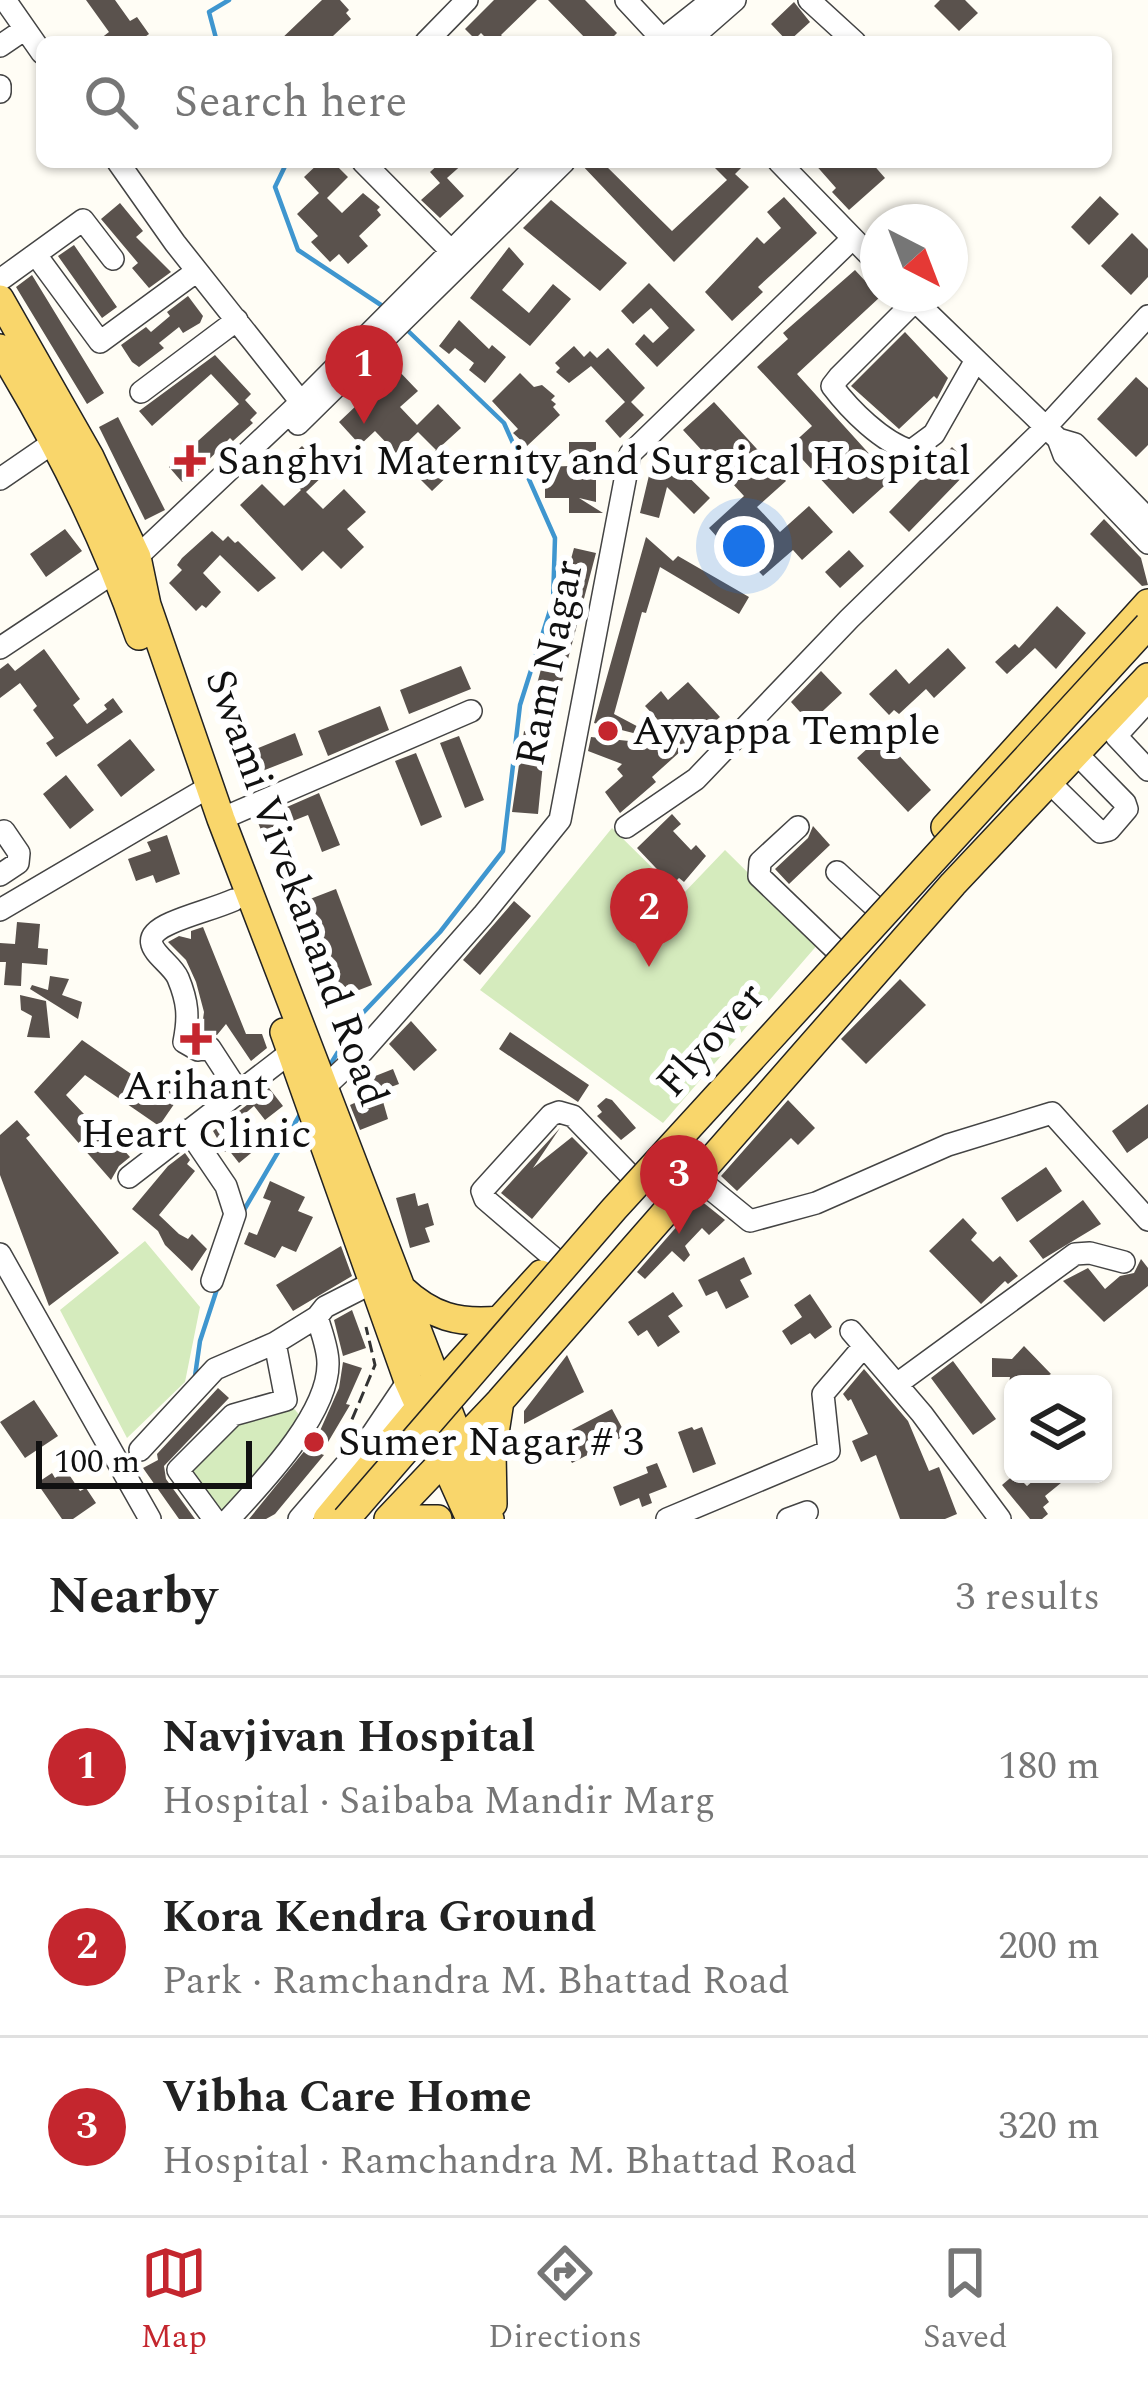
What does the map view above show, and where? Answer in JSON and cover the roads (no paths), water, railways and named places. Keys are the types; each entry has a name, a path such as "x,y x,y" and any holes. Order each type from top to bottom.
{"main road":[{"name":"Swami Vivekanand Road","path":"0,298 79,436 122,573"},
{"name":"Swami Vivekanand Road","path":"0,349 122,573 147,605 234,900 291,1052 316,1087"},
{"path":"327,1519 419,1408 1148,603"},
{"name":"Flyover","path":"346,1519 614,1209 1148,625"},
{"name":"Flyover","path":"369,1519 695,1144 1148,647"},
{"path":"388,1519 500,1401 952,884 1148,677"},
{"name":"Swami Vivekanand Road","path":"201,791 221,819 386,1283 408,1381 419,1408 452,1449 492,1519"},
{"name":"Swami Vivekanand Road","path":"386,1283 440,1387 470,1519"},
{"path":"386,1283 449,1319 467,1323 500,1320"},
{"path":"492,1519 492,1453 500,1401"},
{"path":"411,1519 438,1519"}],"street":[{"path":"5,0 36,45"},
{"path":"432,36 466,0"},
{"path":"626,0 658,36"},
{"path":"668,36 712,0"},
{"path":"694,36 735,0"},
{"path":"809,0 848,36"},
{"path":"0,46 25,29"},
{"path":"122,168 301,402"},
{"path":"369,168 457,258"},
{"path":"457,258 535,168"},
{"path":"0,648 122,573 557,168"},
{"path":"784,168 860,247"},
{"path":"0,280 83,220 113,259"},
{"name":"Ram Nagar","path":"316,1087 363,1051 560,820 630,454 852,239"},
{"path":"36,255 100,341 197,271"},
{"path":"900,312 832,386 904,450 920,448 934,434 973,366"},
{"path":"919,312 973,366 1052,433 1075,444 1148,519"},
{"path":"626,827 696,779 849,619 1052,433 1148,316"},
{"path":"122,573 396,318"},
{"path":"141,392 237,320"},
{"path":"1052,433 1064,454 1148,543"},
{"path":"0,478 54,442"},
{"path":"1148,701 1116,736 1148,770"},
{"path":"221,819 471,711"},
{"path":"1049,782 1100,832 1108,830 1127,808 1125,803 1076,753"},
{"path":"0,910 201,791"},
{"path":"798,826 760,862 759,876 835,949"},
{"path":"0,832 4,831 19,853 18,863 0,875"},
{"path":"837,872 874,905"},
{"path":"234,900 168,924 154,935 152,945 160,961 176,971 190,1012 184,1042 197,1049 210,1048 238,1090"},
{"path":"129,1177 291,1052"},
{"path":"696,1177 750,1222 816,1202 948,1145 1052,1113 1148,1220"},
{"path":"555,1258 482,1192 551,1115 572,1116 630,1175"},
{"path":"188,1130 226,1186 235,1214 212,1280"},
{"path":"0,1254 150,1519"},
{"path":"897,1384 1075,1254 1124,1262"},
{"path":"140,1450 215,1369 275,1343 326,1307 386,1283"},
{"path":"229,1519 286,1456 313,1413 329,1365 317,1317"},
{"path":"681,1516 829,1451 823,1394 858,1339 1000,1519"},
{"path":"214,1519 178,1470 232,1415 286,1400 275,1343"},
{"path":"299,1519 382,1422 408,1381"}],"waterway":[{"path":"215,36 209,12 229,0"},
{"path":"284,168 275,187 298,250 384,307"},
{"path":"330,1065 360,1016 440,932 503,851 520,705 553,601 555,538 504,423 405,328"},
{"path":"244,1210 302,1111"},
{"path":"195,1376 200,1341 217,1289"}],"place":[{"name":"Navjivan Hospital","path":"364,424"},
{"name":"Sanghvi Maternity and Surgical Hospital","path":"190,461"},
{"name":"Ayyappa Temple","path":"608,731"},
{"name":"Kora Kendra Ground","path":"649,967"},
{"name":"Arihant Heart Clinic","path":"196,1039"},
{"name":"Vibha Care Home","path":"679,1234"},
{"name":"Sumer Nagar # 3","path":"314,1442"}]}
